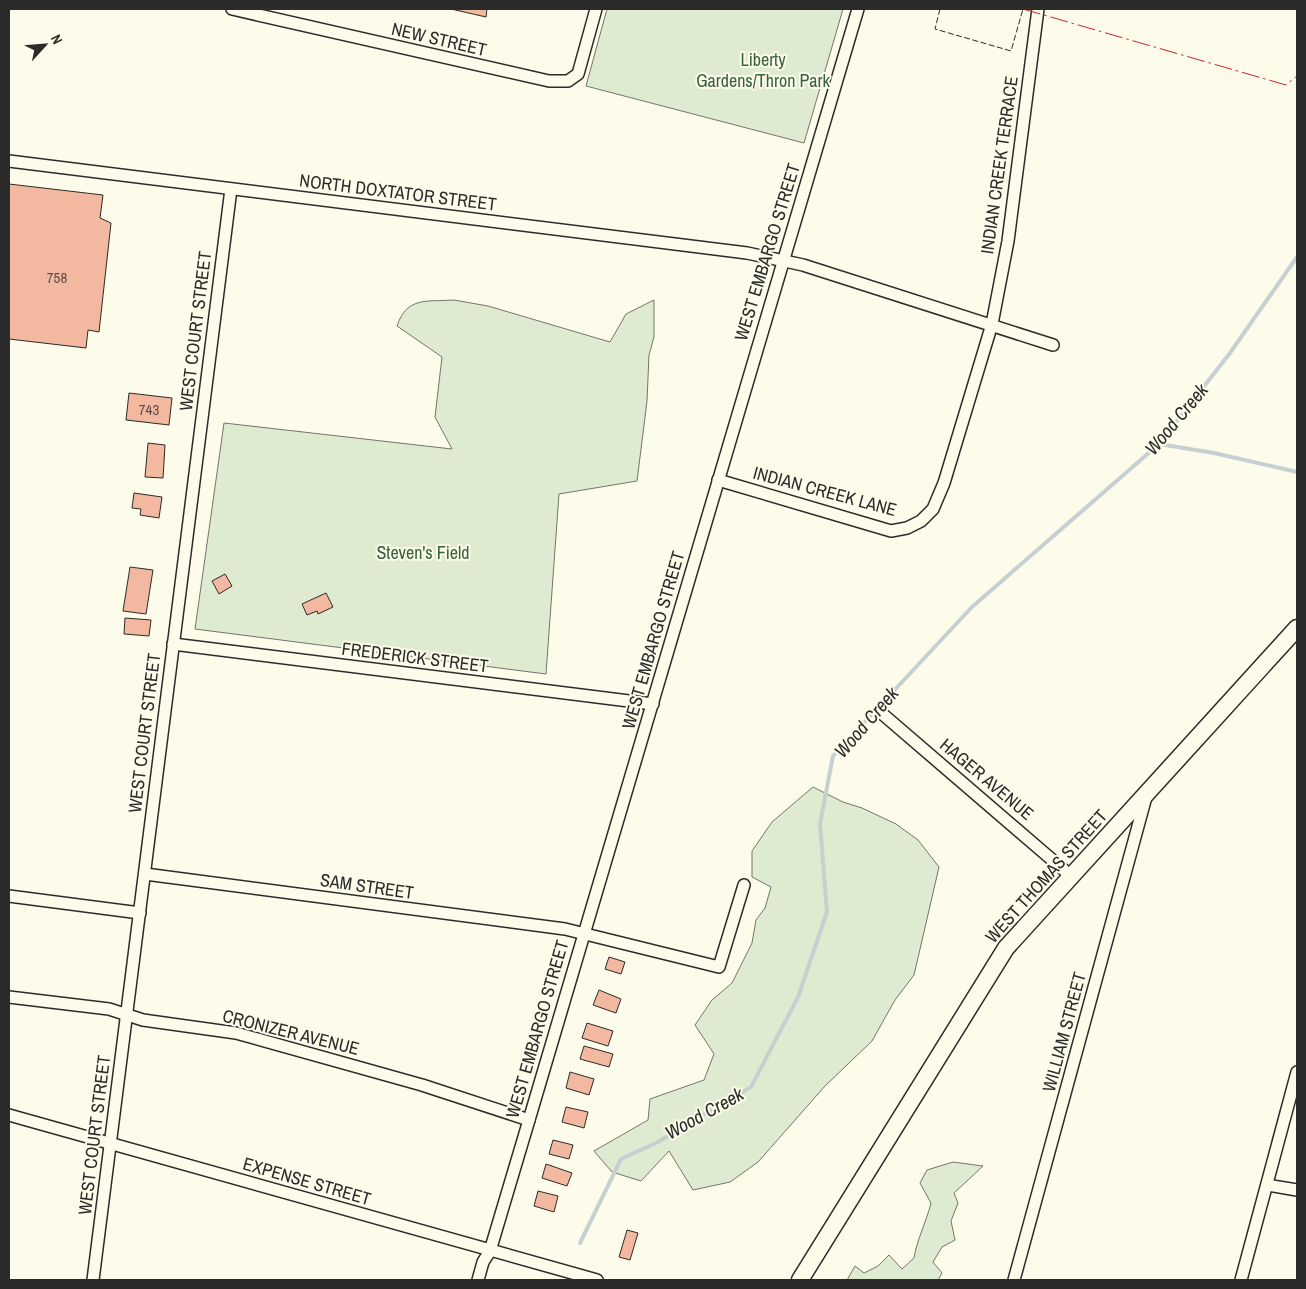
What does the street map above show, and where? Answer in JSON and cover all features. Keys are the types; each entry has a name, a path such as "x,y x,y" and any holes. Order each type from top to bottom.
{"street":[{"name":"NEW STREET","path":"232,9 532,78 568,81 578,72 596,9"},
{"name":"WEST EMBARGO STREET","path":"478,1280 483,1262 490,1251 858,9"},
{"name":"INDIAN CREEK TERRACE","path":"992,324 1008,242 1038,9"},
{"name":"NORTH DOXTATOR STREET","path":"9,161 747,253 784,260"},
{"name":"WEST COURT STREET","path":"93,1280 231,190"},
{"path":"784,260 992,324 1053,345"},
{"name":"INDIAN CREEK LANE","path":"718,480 891,530 907,528 921,521 933,510 944,484 992,324"},
{"name":"WEST THOMAS STREET","path":"800,1280 1006,948 1297,628"},
{"name":"FREDERICK STREET","path":"173,644 653,704"},
{"name":"HAGER AVENUE","path":"879,711 1071,876"},
{"name":"WILLIAM STREET","path":"1014,1280 1147,794"},
{"name":"SAM STREET","path":"145,874 584,932 653,952 719,967 744,885"},
{"path":"9,896 140,913"},
{"name":"CRONIZER AVENUE","path":"9,997 109,1009 143,1020 236,1033 422,1085 529,1120"},
{"path":"1241,1280 1297,1072"},
{"name":"EXPENSE STREET","path":"9,1115 597,1280"},
{"path":"1267,1186 1297,1190"}],"green space":[{"name":"Liberty Gardens/Thron Park","path":"607,9 843,9 804,143 586,86"},
{"name":"Steven's Field","path":"454,300 488,306 610,342 626,314 654,300 654,337 649,355 647,401 637,481 559,494 546,674 195,629 224,423 452,449 435,417 442,357 397,326 401,316 412,305 427,301"},
{"path":"813,787 896,824 918,840 939,867 914,975 895,1000 872,1041 825,1086 758,1162 730,1182 693,1190 669,1151 641,1181 612,1172 594,1151 648,1120 650,1099 704,1080 714,1054 695,1025 712,1000 732,983 752,943 756,920 765,908 771,887 752,877 752,851 772,822"},
{"path":"953,1162 983,1166 954,1193 958,1203 951,1221 955,1240 942,1247 933,1262 942,1273 938,1280 847,1280 855,1266 864,1273 878,1266 889,1255 902,1269 914,1258 931,1203 920,1183 927,1170"}],"building":[{"path":"451,9 487,9 486,17"},
{"path":"9,184 103,195 100,218 111,223 99,332 88,330 86,348 9,339"},
{"path":"129,393 172,398 169,425 126,420"},
{"path":"148,443 165,445 163,478 145,477"},
{"path":"134,493 162,497 159,518 140,515 141,509 132,508"},
{"path":"130,567 153,570 146,614 123,611"},
{"path":"225,574 232,586 219,594 212,581"},
{"path":"326,593 333,607 318,614 317,611 307,615 302,604"},
{"path":"125,618 151,620 149,636 124,634"},
{"path":"609,957 625,962 621,974 605,969"},
{"path":"599,990 621,999 616,1013 593,1005"},
{"path":"587,1023 613,1031 608,1046 582,1038"},
{"path":"584,1046 613,1054 609,1067 580,1059"},
{"path":"570,1072 594,1079 589,1095 566,1088"},
{"path":"566,1107 588,1112 584,1128 562,1122"},
{"path":"553,1140 573,1145 569,1159 549,1154"},
{"path":"546,1164 572,1173 567,1186 542,1178"},
{"path":"538,1191 558,1196 554,1212 534,1206"},
{"path":"627,1230 638,1233 630,1260 619,1257"}],"waterway":[{"name":"Wood Creek","path":"580,1243 621,1159 656,1143 751,1087 798,997 827,912 820,824 833,756 972,607 1159,444 1230,353 1297,257"},
{"path":"1159,444 1214,453 1297,472"}],"fence":[{"path":"940,9 935,29 1011,51 1023,9"}],"power":[{"path":"1023,9 1286,85 1297,76"}]}
